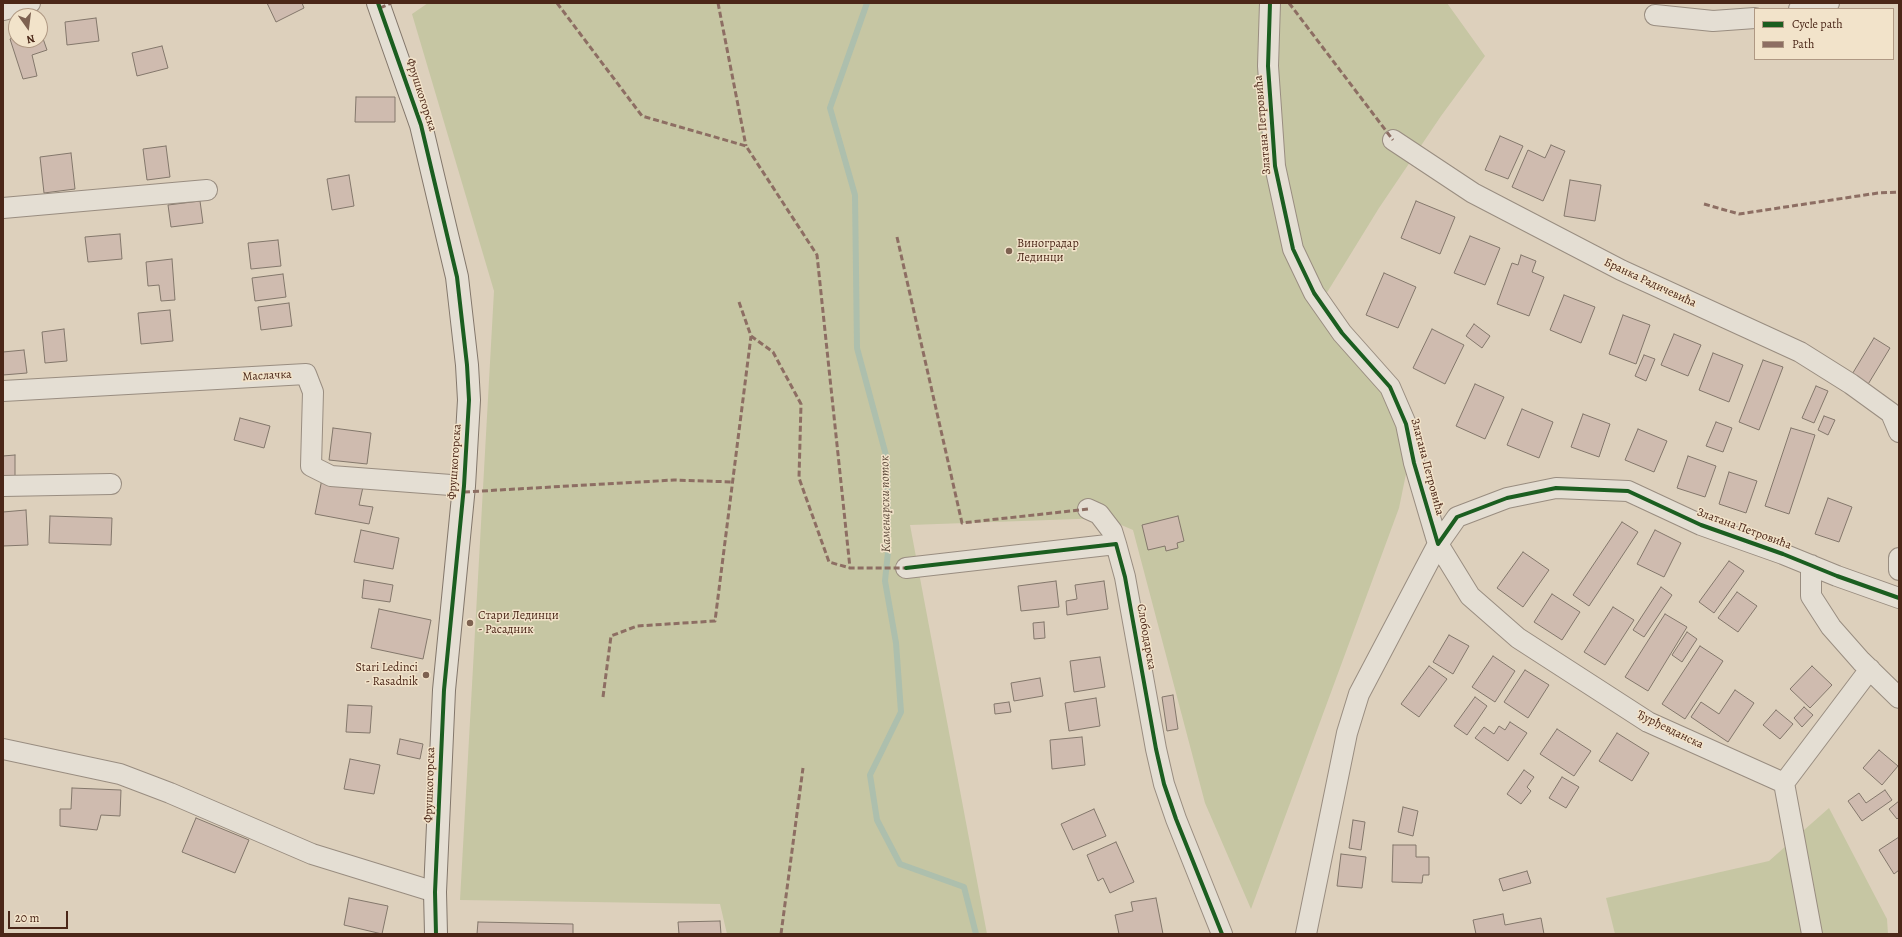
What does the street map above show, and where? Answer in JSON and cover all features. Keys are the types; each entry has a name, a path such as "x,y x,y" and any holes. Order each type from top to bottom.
{"street":[{"path":"3,10 30,3"},
{"name":"Фрушкогорска","path":"378,3 421,125 456,277 468,372 469,400 464,486 444,690 435,892 436,934"},
{"name":"Златана Петровића","path":"1270,3 1268,66 1275,166 1293,249 1314,293 1342,333 1390,387 1406,424 1414,463 1438,544"},
{"path":"1805,8 1829,3"},
{"path":"1655,15 1713,21 1754,18"},
{"name":"Бранка Радичевића","path":"1393,140 1473,193 1621,270 1800,352 1851,384 1891,413 1899,432"},
{"path":"3,208 207,190"},
{"name":"Маслачка","path":"3,391 306,374 314,392 311,466 331,476 464,486"},
{"path":"3,486 111,484"},
{"name":"Златана Петровића","path":"1438,544 1457,517 1507,498 1556,488 1628,490 1701,525 1899,598"},
{"name":"Слободарска","path":"1088,509 1099,514 1112,531 1125,577 1156,749 1164,784 1176,819 1222,934"},
{"path":"906,568 1116,544"},
{"path":"1306,934 1347,733 1357,700 1438,544"},
{"name":"Ђурђевданска","path":"1438,544 1470,596 1518,638 1648,722 1784,783"},
{"path":"1899,558 1899,570"},
{"path":"1810,565 1810,596 1831,627 1899,698"},
{"path":"1812,934 1784,783 1870,669"},
{"path":"3,749 120,774 170,793 312,854 435,892"}],"green space":[{"path":"428,3 1447,3 1485,56 1441,116 1379,208 1323,299 1414,435 1399,508 1251,909 1205,803 1133,530 1105,518 910,525 987,934 727,934 720,904 460,900 494,291 412,14"},
{"path":"1829,808 1887,919 1888,934 1615,934 1606,898 1769,861"}],"building":[{"path":"267,3 302,3 304,8 276,22"},
{"path":"96,18 99,41 67,45 65,22"},
{"path":"162,46 168,68 137,76 132,53"},
{"path":"13,48 46,48 47,50 32,55 37,76 23,79"},
{"path":"356,97 395,97 395,122 355,122"},
{"path":"1500,136 1523,146 1508,179 1485,170"},
{"path":"1551,145 1565,151 1543,201 1512,187 1528,150 1545,158"},
{"path":"166,146 170,177 147,180 143,149"},
{"path":"71,153 75,189 44,193 40,157"},
{"path":"349,175 354,206 332,210 327,179"},
{"path":"1570,180 1601,185 1595,221 1564,216"},
{"path":"200,201 203,223 171,227 168,205"},
{"path":"1416,201 1455,217 1440,254 1401,238"},
{"path":"120,234 122,259 88,262 85,237"},
{"path":"1470,236 1500,248 1485,285 1454,273"},
{"path":"278,240 281,266 251,269 248,243"},
{"path":"1521,255 1536,261 1532,272 1544,277 1529,316 1497,304 1512,263 1518,265"},
{"path":"172,259 175,300 161,301 159,285 148,286 146,262"},
{"path":"1384,273 1416,287 1398,328 1366,315"},
{"path":"283,274 286,297 255,301 252,278"},
{"path":"1564,295 1595,307 1581,343 1550,330"},
{"path":"289,303 292,326 261,330 258,307"},
{"path":"170,310 173,341 141,344 138,313"},
{"path":"1623,315 1650,325 1636,364 1609,354"},
{"path":"1474,324 1490,336 1482,348 1466,336"},
{"path":"64,329 67,361 45,363 42,332"},
{"path":"1432,329 1464,345 1445,384 1413,368"},
{"path":"1674,334 1701,345 1688,376 1661,365"},
{"path":"1874,338 1890,348 1867,386 1851,376"},
{"path":"24,350 27,373 3,375 3,352"},
{"path":"1713,353 1743,365 1729,402 1699,390"},
{"path":"1644,355 1655,359 1646,381 1635,376"},
{"path":"1763,360 1783,367 1759,430 1739,422"},
{"path":"1475,384 1504,397 1485,439 1456,426"},
{"path":"1816,386 1828,391 1814,423 1802,418"},
{"path":"1522,409 1553,422 1539,458 1507,445"},
{"path":"1583,414 1610,424 1599,457 1571,447"},
{"path":"1824,416 1835,420 1828,435 1818,430"},
{"path":"240,418 270,426 264,448 234,440"},
{"path":"1716,422 1732,428 1723,452 1706,446"},
{"path":"333,428 371,433 367,464 329,460"},
{"path":"1791,428 1815,435 1789,514 1765,506"},
{"path":"1638,429 1667,441 1654,472 1625,460"},
{"path":"15,455 15,477 3,478 3,456"},
{"path":"1688,456 1716,466 1705,497 1677,488"},
{"path":"1729,472 1757,481 1746,513 1719,504"},
{"path":"322,479 363,487 359,505 373,507 369,524 315,514"},
{"path":"1828,498 1852,507 1839,542 1815,534"},
{"path":"26,510 28,545 3,546 3,512"},
{"path":"50,516 112,518 111,545 49,543"},
{"path":"1178,516 1184,541 1177,543 1178,548 1166,551 1165,546 1148,550 1142,525"},
{"path":"1622,522 1638,532 1589,606 1573,595"},
{"path":"361,530 399,538 393,569 354,562"},
{"path":"1655,530 1681,543 1664,577 1637,564"},
{"path":"1523,552 1549,570 1523,607 1497,588"},
{"path":"1729,561 1744,571 1714,613 1699,602"},
{"path":"364,580 393,585 390,602 362,598"},
{"path":"1056,581 1059,607 1021,611 1018,586"},
{"path":"1104,581 1108,609 1067,615 1066,601 1077,599 1075,585"},
{"path":"1661,587 1672,595 1644,637 1633,630"},
{"path":"1737,592 1757,606 1738,632 1718,618"},
{"path":"1552,594 1580,612 1562,640 1534,622"},
{"path":"1613,607 1634,620 1605,665 1584,652"},
{"path":"379,609 431,620 423,659 371,648"},
{"path":"1665,614 1687,627 1648,691 1625,677"},
{"path":"1044,622 1045,638 1034,639 1033,623"},
{"path":"1687,632 1697,639 1682,662 1672,655"},
{"path":"1449,635 1469,646 1453,674 1433,662"},
{"path":"1700,646 1723,661 1685,719 1662,704"},
{"path":"1493,656 1515,671 1495,702 1472,687"},
{"path":"1100,657 1105,687 1074,692 1070,661"},
{"path":"1429,666 1447,679 1419,717 1401,704"},
{"path":"1812,666 1832,685 1810,708 1790,689"},
{"path":"1525,670 1549,685 1528,718 1504,702"},
{"path":"1040,678 1043,696 1014,701 1011,683"},
{"path":"1735,690 1754,703 1728,742 1691,717 1701,702 1719,714"},
{"path":"1173,695 1178,729 1167,731 1162,697"},
{"path":"1475,697 1487,706 1467,735 1454,726"},
{"path":"1096,698 1100,726 1069,731 1065,703"},
{"path":"1009,702 1011,712 995,714 994,704"},
{"path":"348,705 372,706 370,733 346,732"},
{"path":"1804,707 1813,715 1802,727 1794,718"},
{"path":"1776,710 1793,724 1780,739 1763,725"},
{"path":"1510,722 1527,733 1508,761 1475,738 1484,727 1494,734 1499,726 1505,730"},
{"path":"1557,729 1591,751 1574,776 1540,754"},
{"path":"1617,733 1649,753 1632,781 1599,761"},
{"path":"1082,737 1085,765 1052,769 1050,740"},
{"path":"400,739 423,744 420,759 397,754"},
{"path":"1879,750 1898,766 1882,785 1863,768"},
{"path":"350,759 380,765 374,794 344,789"},
{"path":"1524,770 1534,777 1527,787 1531,791 1521,804 1507,794"},
{"path":"1562,777 1579,787 1566,808 1549,798"},
{"path":"72,788 121,790 120,816 101,815 97,830 60,826 60,809 71,809"},
{"path":"1885,790 1892,800 1862,821 1848,801 1859,793 1866,803"},
{"path":"1899,801 1899,817 1897,819 1889,809"},
{"path":"1403,807 1418,811 1413,836 1398,832"},
{"path":"1094,809 1106,836 1073,850 1061,824"},
{"path":"196,818 249,840 235,873 182,852"},
{"path":"1353,820 1365,822 1361,850 1349,848"},
{"path":"1899,837 1899,870 1894,874 1879,850"},
{"path":"1116,842 1134,882 1110,893 1103,878 1098,881 1087,855"},
{"path":"1393,845 1416,845 1416,857 1429,857 1429,875 1423,875 1422,883 1392,882"},
{"path":"1341,854 1366,857 1362,888 1337,886"},
{"path":"1527,871 1531,883 1503,891 1499,879"},
{"path":"349,898 388,906 382,934 344,925"},
{"path":"1156,898 1163,934 1119,934 1115,915 1133,911 1131,902"},
{"path":"1503,914 1505,925 1541,918 1544,934 1476,934 1473,920"},
{"path":"720,921 721,934 679,934 678,922"},
{"path":"478,922 573,924 573,934 477,934"}],"waterway":[{"name":"Каменарски поток","path":"867,3 830,108 855,195 857,348 887,459 888,552 885,581 896,643 901,712 870,775 877,820 900,864 964,887 976,934"}],"marked path":[{"path":"380,8 391,3"},
{"path":"557,3 642,116 746,146 817,255 850,568"},
{"path":"718,3 746,146"},
{"path":"1289,3 1393,140"},
{"path":"1704,204 1739,214 1878,193 1899,192"},
{"path":"897,237 962,523 1088,509"},
{"path":"739,302 751,336 773,352 801,404 799,478 829,562 850,568 906,568"},
{"path":"603,697 611,636 637,626 715,621 751,336"},
{"path":"464,492 674,480 733,482"},
{"path":"781,934 803,768"}],"cycle path":[{"path":"378,3 421,125 457,277 467,365 469,400 464,486 444,690 435,892 436,934"},
{"path":"1270,3 1268,66 1275,166 1293,249 1314,293 1342,333 1390,387 1406,424 1414,463 1438,544 1457,517 1507,498 1556,488 1628,491 1701,525 1899,598"},
{"path":"906,568 1116,544 1125,577 1156,749 1164,784 1176,819 1222,934"}],"place":[{"name":"Виноградар Лединци","path":"1009,251"},
{"name":"Стари Лединци - Расадник","path":"470,623"},
{"name":"Stari Ledinci - Rasadnik","path":"426,675"}]}
